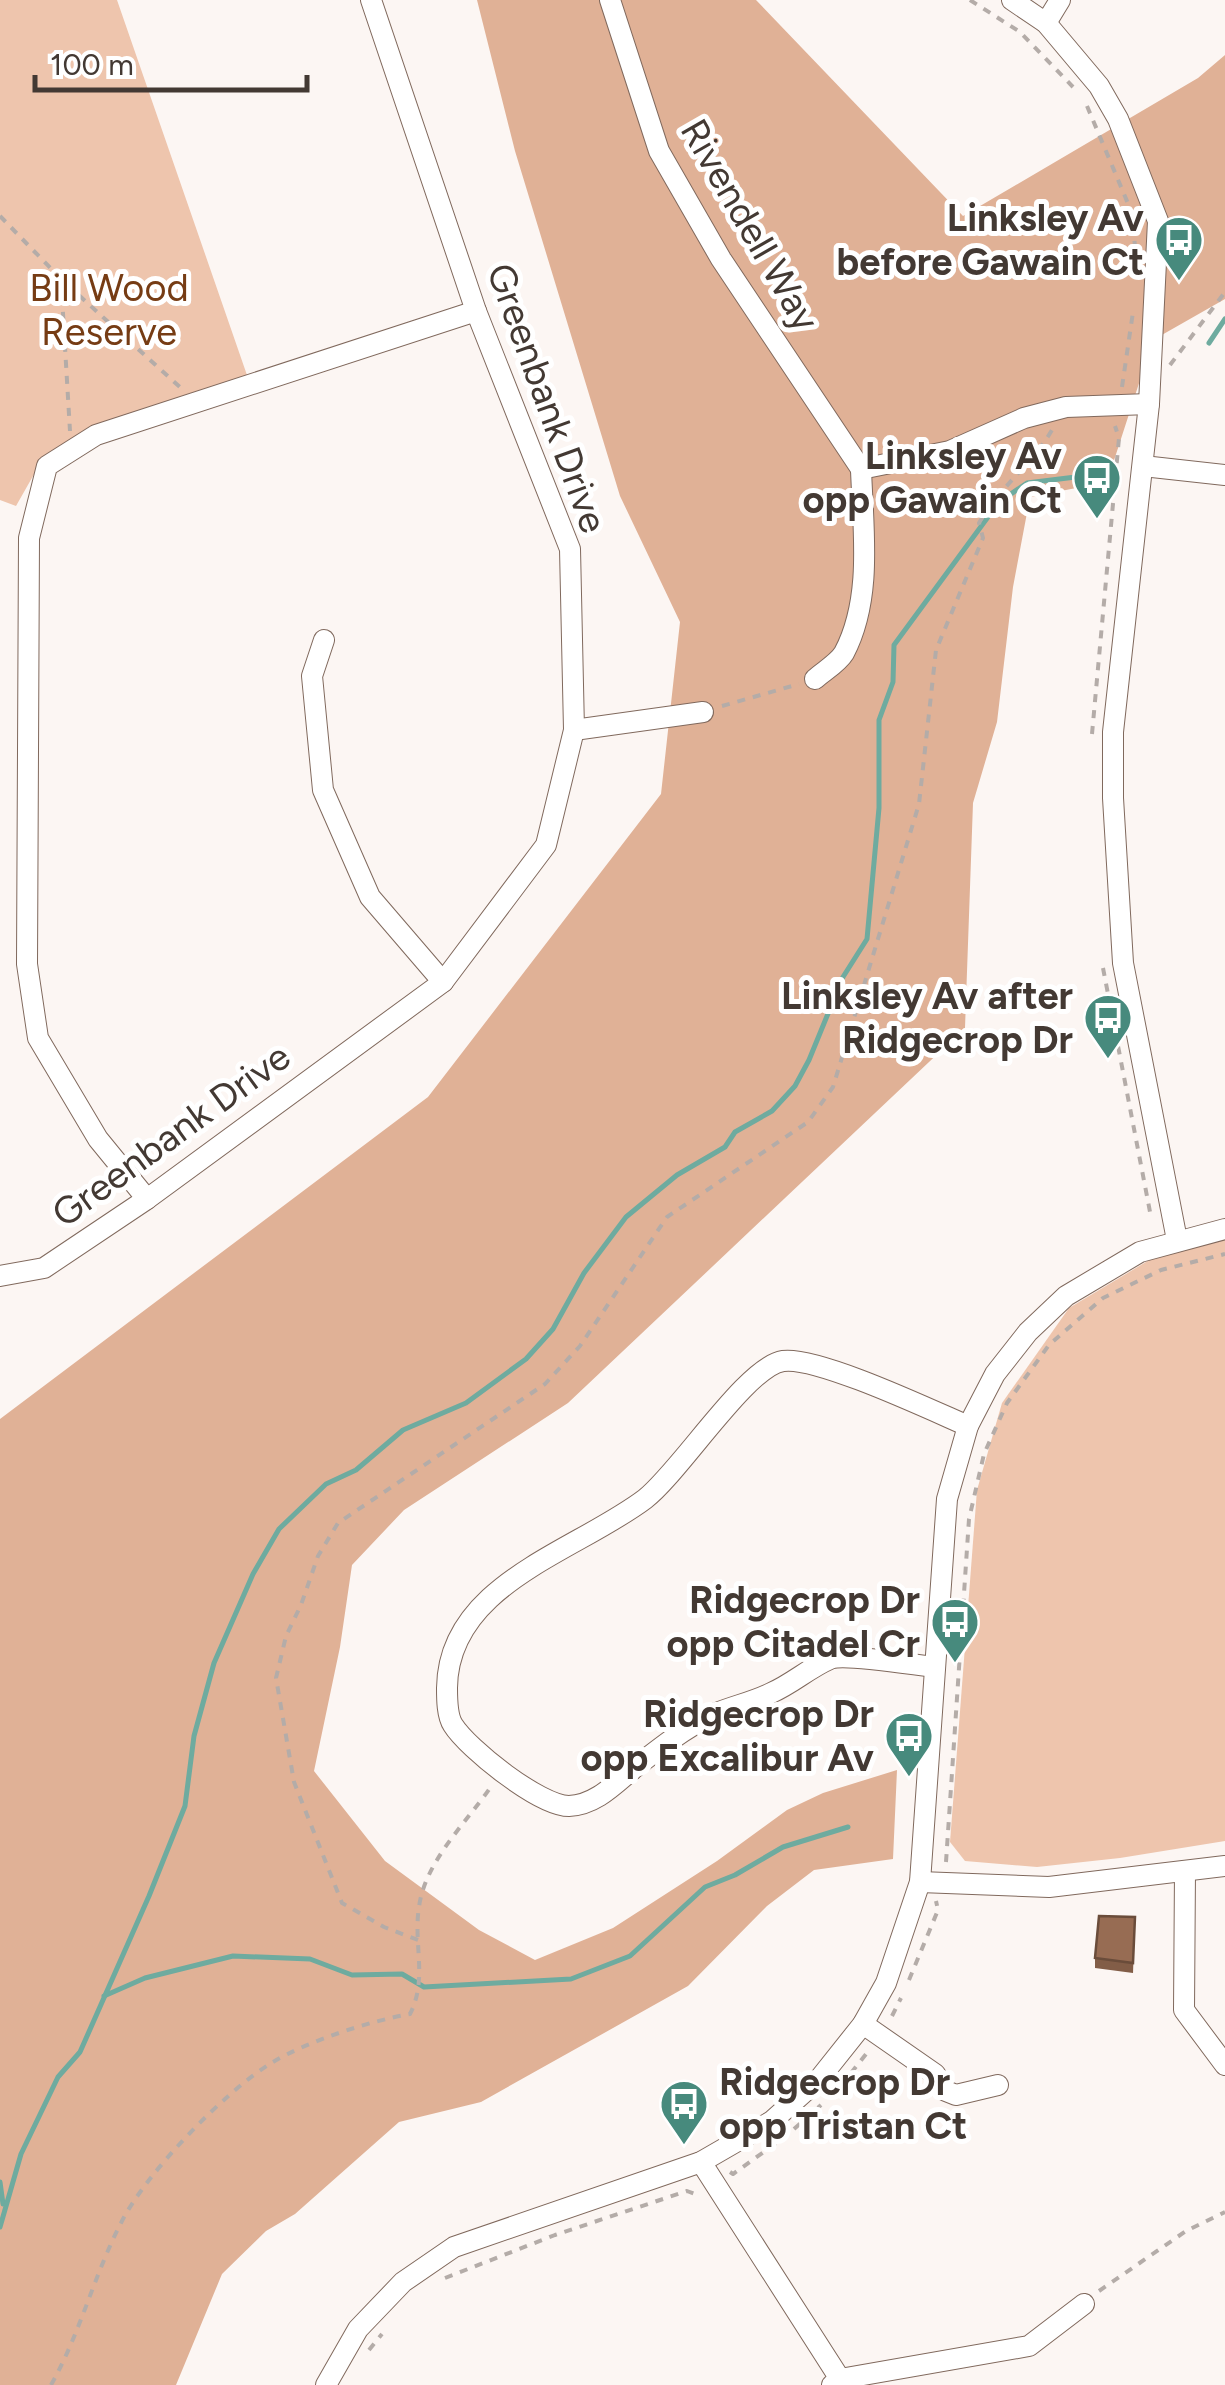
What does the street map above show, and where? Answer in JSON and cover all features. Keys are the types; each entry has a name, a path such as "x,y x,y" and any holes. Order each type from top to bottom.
{"street":[{"name":"Greenbank Drive","path":"0,1276 44,1268 146,1199 443,982 546,845 574,730 570,548 476,311 371,0"},
{"name":"Rivendell Way","path":"610,0 659,152 721,259 861,469"},
{"path":"1012,0 1046,23 1099,86 1118,119 1158,221 1143,466 1112,732 1123,964 1177,1240"},
{"path":"1046,23 1060,0"},
{"path":"146,1199 98,1139 38,1038 27,964 29,538 47,466 96,435 476,311"},
{"path":"815,679 842,656 857,617 864,561 861,469 950,451 1024,418 1066,407 1148,404"},
{"path":"1143,466 1225,475"},
{"path":"324,640 312,676 323,790 370,896 443,982"},
{"path":"574,730 703,712"},
{"path":"326,2385 358,2329 403,2282 454,2247 707,2172 772,2121 872,2029 915,1904 930,1883 935,1667 946,1499 968,1426 995,1374 1028,1332 1066,1296 1140,1252 1225,1229"},
{"path":"935,1667 834,1657 772,1693 712,1715 650,1755 598,1798 568,1806 538,1796 475,1749 451,1723 447,1698 447,1666 476,1609 646,1498 755,1376 782,1361 821,1366 968,1426"},
{"path":"930,1883 1048,1887 1225,1866"},
{"path":"1185,1872 1184,2010 1225,2065"},
{"path":"872,2029 935,2074 946,2090 956,2096 998,2085"},
{"path":"707,2172 836,2382 1029,2346 1084,2304"}],"path":[{"path":"970,0 1020,32 1084,98 1132,212 1137,272"},
{"path":"0,216 61,279 196,402"},
{"path":"61,279 71,450"},
{"path":"1148,404 1170,364 1225,292"},
{"path":"1093,746 1119,438 1115,428 1134,305"},
{"path":"418,1940 384,1927 342,1903 294,1782 276,1678 286,1636 318,1556 338,1523 544,1384 580,1346 668,1217 808,1122 833,1087 919,804 936,650 983,538 979,522 993,498 1044,444 1066,407"},
{"path":"703,712 815,679"},
{"path":"1103,958 1151,1218"},
{"path":"845,2079 866,2056 872,2029 899,2004 938,1910 930,1883 946,1861 970,1519 984,1454 1007,1403 1049,1345 1104,1298 1161,1270 1225,1254"},
{"path":"50,2385 120,2224 134,2198 170,2154 239,2088 274,2062 356,2028 410,2014 418,1999 419,1906 426,1880 502,1770"},
{"path":"444,2278 687,2191 695,2194 707,2172 727,2170 733,2174 823,2103"},
{"path":"1084,2304 1186,2231 1225,2212"},
{"path":"360,2363 382,2334"}],"green space":[{"name":"Bill Wood Reserve","path":"0,0 117,0 248,378 37,469 16,506 0,500"},
{"path":"1225,1238 1225,1841 1037,1867 965,1861 950,1842 977,1490 1002,1403 1069,1308 1166,1250"}],"shaded area":[{"path":"477,0 756,0 963,216 1198,78 1225,55 1225,299 1153,340 1107,482 1030,497 1013,587 997,722 973,803 965,1028 568,1403 404,1510 352,1565 340,1647 314,1771 385,1861 479,1930 535,1960 613,1928 787,1810 823,1793 897,1770 893,1859 814,1870 767,1906 688,1986 481,2102 399,2122 295,2214 266,2231 222,2274 176,2385 0,2385 0,1419 428,1097 661,794 680,622 620,496 515,151"}],"building":[{"path":"1099,1916 1135,1917 1133,1963 1095,1958"}],"waterway":[{"path":"1209,343 1225,319"},
{"path":"0,2227 21,2154 58,2077 80,2052 185,1806 194,1736 214,1663 253,1574 279,1529 326,1484 356,1470 403,1430 466,1403 526,1359 553,1329 584,1273 626,1217 677,1175 725,1147 735,1132 772,1111 795,1086 843,977 867,939 879,808 879,720 893,682 894,645 999,502 1027,483 1108,473"},
{"path":"104,1996 145,1978 233,1956 310,1959 352,1975 402,1974 424,1987 571,1979 630,1956 705,1887 735,1875 783,1847 848,1827"},
{"path":"0,2182 3,2204"}],"place":[{"name":"Linksley Av before Gawain Ct","path":"1179,282"},
{"name":"Linksley Av opp Gawain Ct","path":"1097,520"},
{"name":"Linksley Av after Ridgecrop Dr","path":"1108,1060"},
{"name":"Ridgecrop Dr opp Citadel Cr","path":"955,1664"},
{"name":"Ridgecrop Dr opp Excalibur Av","path":"909,1778"},
{"name":"Ridgecrop Dr opp Tristan Ct","path":"684,2146"}]}
